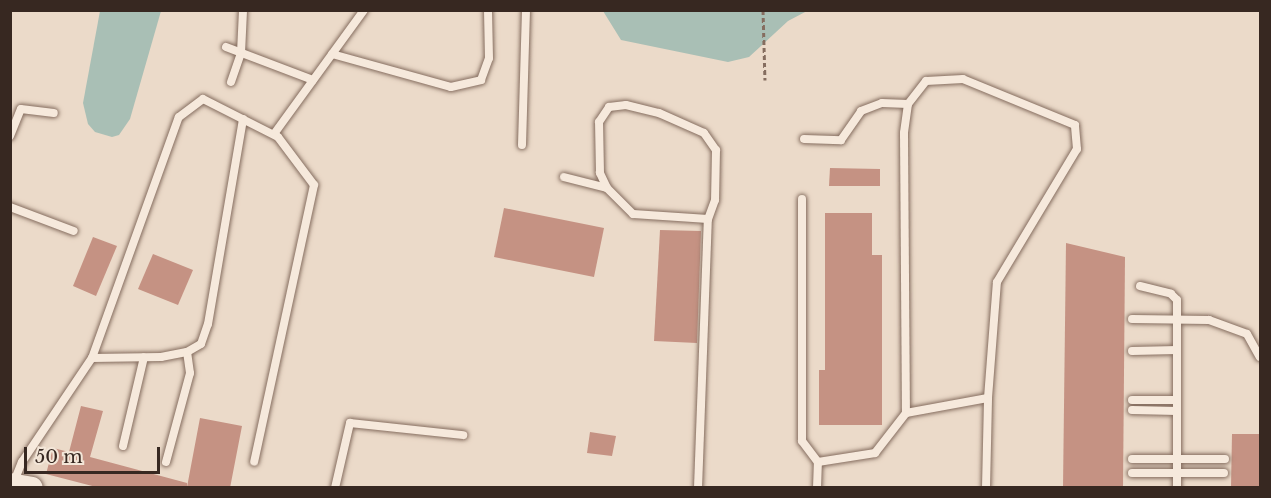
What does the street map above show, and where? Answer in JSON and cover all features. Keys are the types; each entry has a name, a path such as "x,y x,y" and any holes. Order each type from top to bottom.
{"lane":[{"path":"231,82 241,53 243,10"},
{"path":"274,134 364,10"},
{"path":"332,54 451,87 482,80 489,58 488,10"},
{"path":"522,145 526,10"},
{"path":"226,47 313,80"},
{"path":"818,462 875,453 906,413 904,133 908,104 926,81 963,79 1075,125 1077,149 997,282 988,398 986,488"},
{"path":"19,485 22,462 92,358 179,117 203,99 274,134 314,185 254,462"},
{"path":"804,139 841,140 861,111 882,103 908,104"},
{"path":"698,488 708,219 715,200 716,150 704,134 658,113 626,105 609,106 599,122 600,173 607,188 633,214 708,219"},
{"path":"10,136 21,109 54,113"},
{"path":"92,358 144,357 187,352 201,344 208,324 243,119"},
{"path":"564,177 607,188"},
{"path":"802,200 802,441 818,462 817,488"},
{"path":"10,207 74,231"},
{"path":"1140,286 1175,296 1177,488"},
{"path":"1132,319 1209,320 1247,334 1260,357"},
{"path":"1132,351 1177,350"},
{"path":"166,462 190,373 187,352"},
{"path":"123,446 144,357"},
{"path":"906,413 988,398"},
{"path":"1132,400 1177,400"},
{"path":"1132,410 1177,411"},
{"path":"335,488 350,423 463,435"},
{"path":"1132,459 1225,459"},
{"path":"1132,473 1224,473"}],"path":[{"path":"763,10 765,80"}],"shaded area":[{"path":"100,11 161,11 130,119 119,135 112,137 95,132 88,124 83,103"},
{"path":"603,11 807,11 788,21 749,57 728,62 621,40"}],"building":[{"path":"830,168 880,169 880,186 829,186"},
{"path":"504,208 604,228 594,277 494,257"},
{"path":"825,213 872,213 872,255 882,255 882,425 819,425 819,370 825,370"},
{"path":"660,230 701,231 697,343 654,341"},
{"path":"93,237 117,246 96,296 73,286"},
{"path":"1066,243 1125,257 1123,488 1063,488"},
{"path":"153,254 193,270 178,305 138,289"},
{"path":"81,406 103,411 90,457 187,483 187,487 200,418 242,426 230,488 100,488 46,474 53,448 69,452"},
{"path":"590,432 616,436 612,456 587,453"},
{"path":"1232,434 1260,434 1260,488 1231,488"}]}
